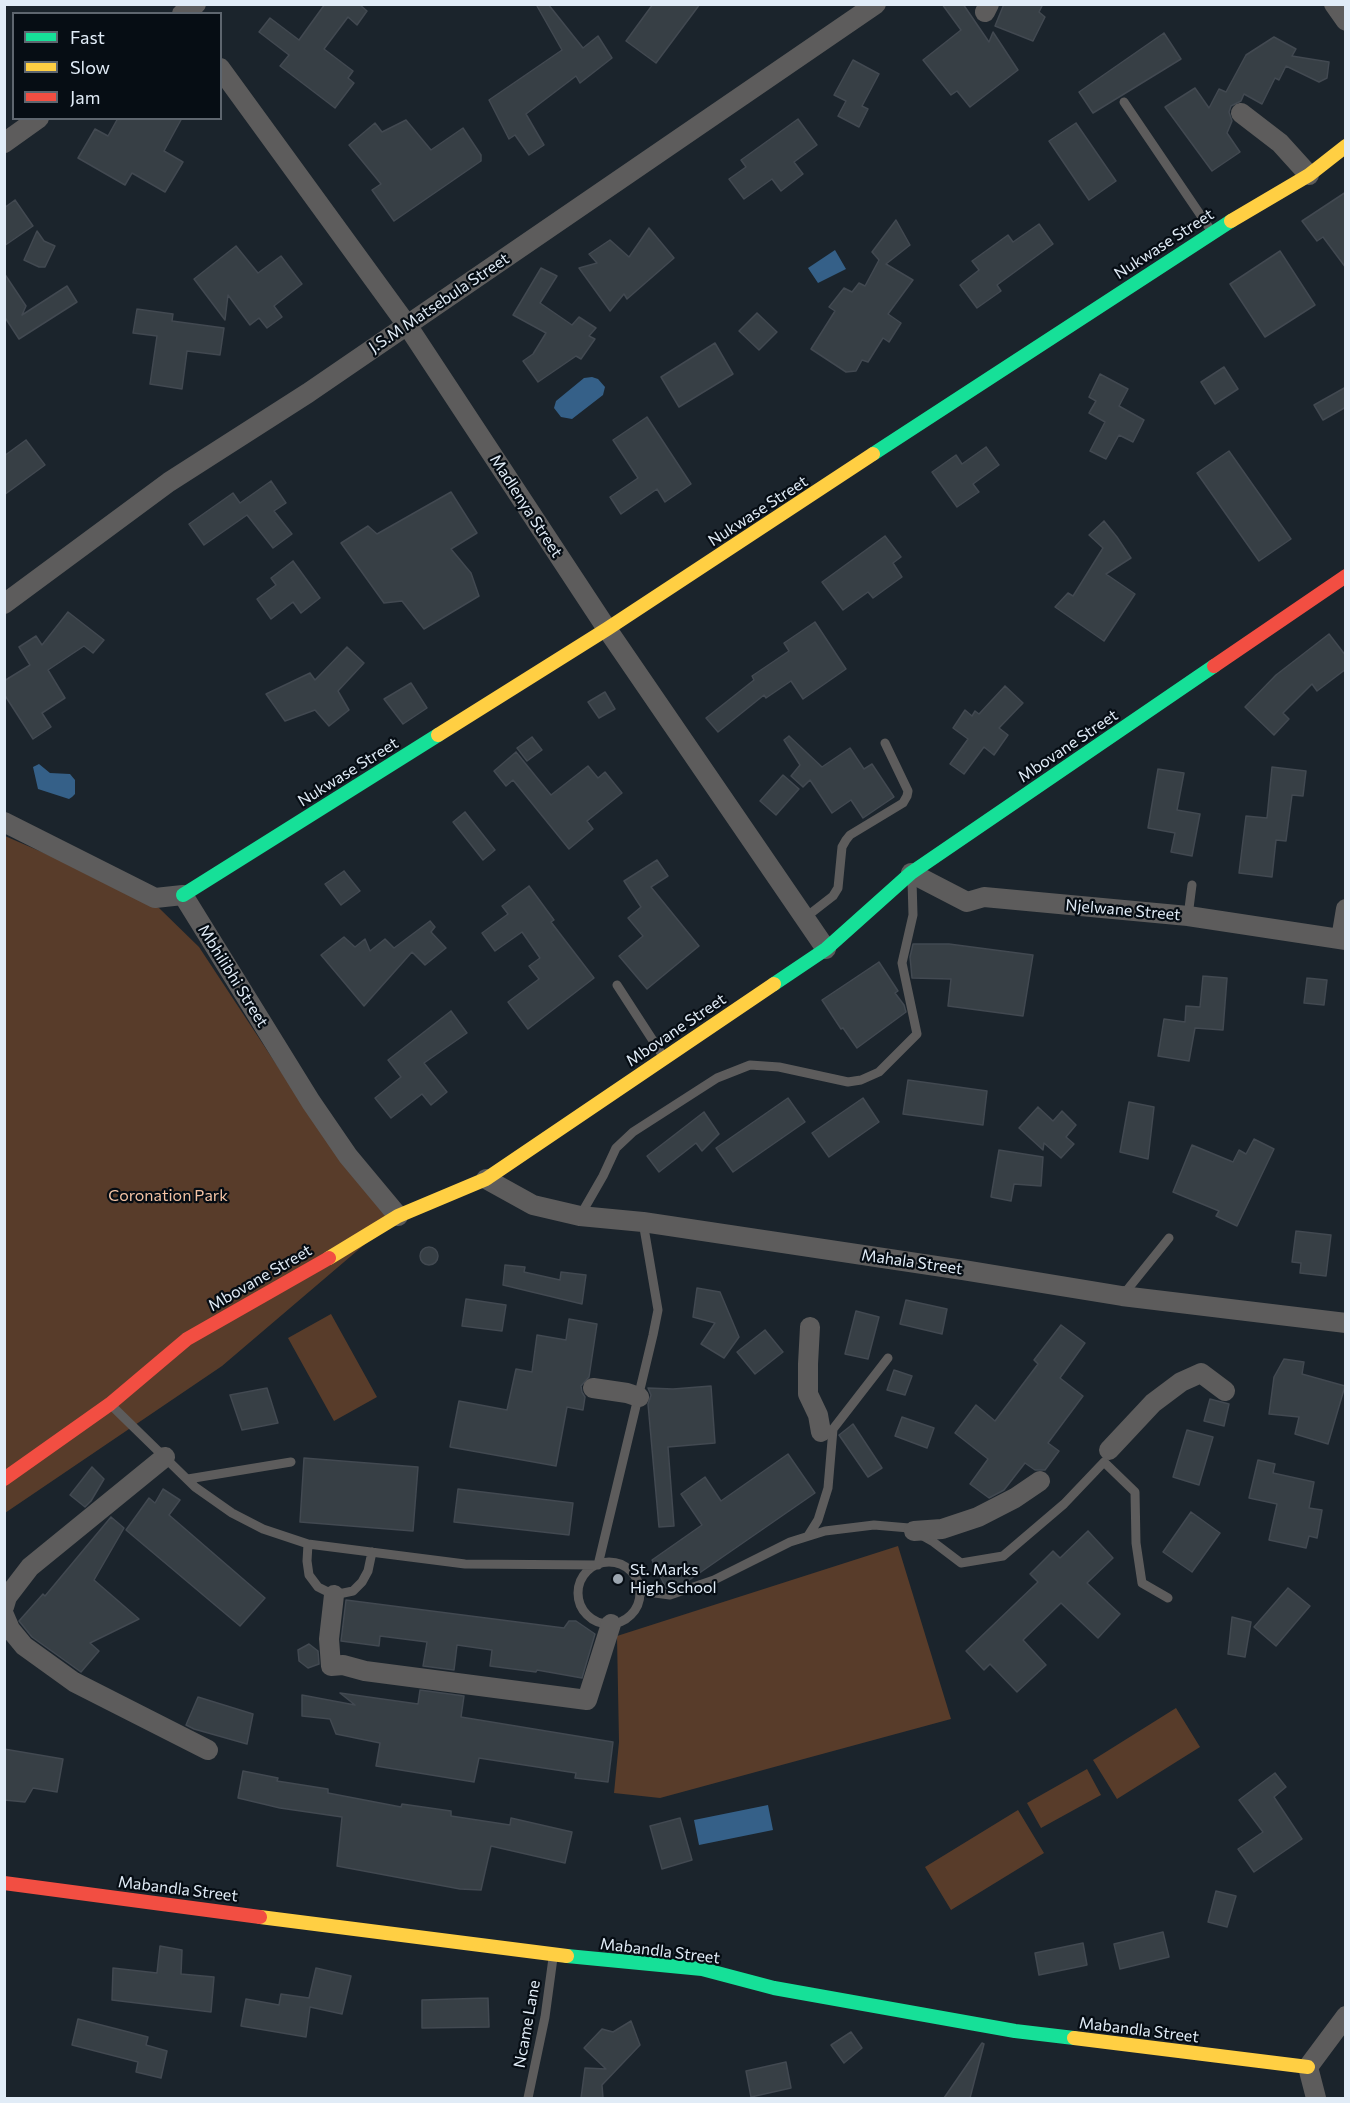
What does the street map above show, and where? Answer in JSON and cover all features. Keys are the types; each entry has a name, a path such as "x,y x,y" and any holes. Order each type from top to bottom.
{"street":[{"name":"J.S.M Matsebula Street","path":"4,604 169,482 308,393 876,4"},
{"name":"Madlenya Street","path":"222,71 406,325 607,629 826,949"},
{"path":"1241,113 1280,143 1308,174"},
{"path":"4,143 36,120"},
{"name":"Nukwase Street","path":"183,895 607,629 1212,232 1308,174 1346,146"},
{"name":"Mbovane Street","path":"4,1479 110,1404 187,1339 311,1269 398,1216 486,1179 826,949 911,873 1346,576"},
{"path":"4,822 155,898 183,895"},
{"name":"Njelwane Street","path":"911,873 967,902 984,897 1188,916 1343,940"},
{"name":"Mbhilibhi Street","path":"183,895 310,1102 348,1156 398,1216"},
{"path":"1343,940 1346,909"},
{"name":"Mahala Street","path":"486,1179 533,1205 580,1216 643,1222 1122,1296 1346,1323"},
{"path":"810,1327 808,1394 818,1415 821,1432"},
{"path":"1109,1450 1153,1403 1181,1382 1201,1373 1225,1391"},
{"path":"593,1388 639,1397"},
{"path":"4,1607 7,1597 30,1567 165,1457"},
{"path":"914,1531 942,1529 978,1517 1015,1498 1040,1481"},
{"path":"334,1595 329,1639 331,1666 343,1665 365,1671 586,1700 611,1624"},
{"path":"4,1615 10,1629 24,1646 74,1682 208,1750"},
{"name":"Mabandla Street","path":"4,1883 554,1955 702,1969 774,1988 1015,2031 1308,2067"},
{"path":"1316,2098 1308,2067 1346,2016"}],"lane":[{"path":"1124,102 1212,232"},
{"path":"806,917 833,896 838,888 842,848 850,835 903,802 907,796 908,791 885,743"},
{"path":"580,1216 616,1148 633,1132 717,1078 750,1065 779,1067 848,1082 861,1080 879,1072 917,1034 902,963 913,915 911,873"},
{"path":"1188,916 1192,885"},
{"path":"617,985 664,1058"},
{"path":"598,1565 658,1310 643,1222"},
{"path":"1122,1296 1169,1238"},
{"path":"808,1536 818,1520 828,1488 833,1428 888,1358"},
{"path":"110,1404 188,1479 232,1514 263,1529 308,1544 465,1564 598,1565"},
{"path":"188,1479 291,1462"},
{"path":"640,1591 670,1595 714,1580 790,1542 825,1531 874,1525 900,1526 914,1531 932,1541 961,1563 1003,1556 1064,1504 1104,1462 1135,1492 1136,1543 1142,1583 1168,1598"},
{"path":"308,1544 309,1575 318,1587 334,1595 353,1591 362,1582 368,1570 372,1552"},
{"path":"606,1562 625,1566 638,1582 639,1600 630,1616 623,1621 611,1624 596,1621 588,1616 578,1598 581,1579 598,1565 606,1562"},
{"name":"Ncame Lane","path":"528,2098 545,2017 554,1955"}],"green space":[{"name":"Coronation Park","path":"5,836 113,883 159,908 199,947 311,1117 398,1216 222,1366 5,1513"},
{"path":"331,1314 377,1397 334,1421 288,1338"},
{"path":"898,1546 951,1719 660,1798 614,1793 619,1742 617,1636"},
{"path":"1176,1708 1200,1747 1117,1799 1093,1760"},
{"path":"1087,1769 1101,1795 1041,1828 1027,1803"},
{"path":"1018,1810 1044,1853 951,1910 925,1867"}],"water":[{"path":"835,250 846,269 818,283 808,268"},
{"path":"584,378 598,379 605,387 603,395 572,419 561,417 554,408 556,401"},
{"path":"39,764 50,773 70,774 75,780 75,794 69,799 38,789 33,767"},
{"path":"768,1805 773,1830 699,1845 694,1820"}],"building":[{"path":"325,4 359,4 367,11 357,25 348,17 324,49 353,71 348,78 354,83 335,108 280,66 289,55 259,32 270,18 299,40"},
{"path":"548,4 583,48 598,36 612,58 580,83 576,76 526,114 544,145 529,155 515,135 509,139 489,100 562,50 537,6"},
{"path":"653,4 700,4 656,63 626,41"},
{"path":"942,4 963,4 989,42 993,32 1018,70 970,107 957,91 951,95 923,60 961,30"},
{"path":"1004,4 1043,4 1039,12 1045,17 1033,41 995,26"},
{"path":"1164,33 1181,59 1093,113 1079,92"},
{"path":"1274,37 1296,49 1292,56 1329,62 1327,78 1319,82 1286,66 1279,80 1275,78 1262,104 1244,94 1241,101 1231,106 1229,112 1232,121 1227,133 1240,152 1212,171 1165,107 1195,88 1209,108 1219,89 1226,92 1246,55"},
{"path":"853,60 879,74 862,106 868,109 859,127 838,116 846,101 834,95"},
{"path":"798,119 817,145 794,162 803,174 781,191 772,179 744,199 729,179 746,167 741,160"},
{"path":"117,120 181,120 164,151 183,162 165,192 132,173 125,185 78,158 95,129 108,136"},
{"path":"406,120 431,150 463,128 481,155 481,161 394,221 372,190 381,184 349,145 375,123 382,132"},
{"path":"1076,123 1116,181 1089,200 1049,141"},
{"path":"1346,192 1346,268 1323,237 1317,241 1302,221"},
{"path":"15,200 33,226 4,246 4,208"},
{"path":"896,220 910,245 886,264 913,280 888,314 901,323 889,342 883,338 868,362 862,360 856,371 846,372 811,349 835,311 829,307 844,288 852,292 859,283 865,286 879,260 872,252"},
{"path":"1039,224 1053,244 997,285 1001,291 977,308 960,285 979,270 972,261 1008,235 1013,242"},
{"path":"649,228 674,258 627,299 624,294 610,311 579,268 597,263 589,254 610,240 629,257"},
{"path":"37,231 44,241 55,246 45,267 39,267 24,260"},
{"path":"236,246 258,273 281,256 302,284 274,306 282,317 267,328 259,318 250,325 228,295 225,320 194,279"},
{"path":"1280,251 1315,305 1265,337 1230,284"},
{"path":"541,268 557,276 540,303 572,325 579,317 596,328 589,336 595,339 581,359 576,356 538,382 523,361 533,354 546,333 513,315"},
{"path":"4,273 26,306 22,315 67,286 77,302 19,339 4,316"},
{"path":"137,309 173,314 172,321 224,328 220,355 187,351 182,389 150,384 157,336 133,333"},
{"path":"757,313 777,332 759,350 739,331"},
{"path":"715,343 733,374 679,407 661,377"},
{"path":"1224,367 1238,389 1215,404 1201,382"},
{"path":"1100,374 1128,389 1119,406 1144,420 1133,442 1119,435 1106,459 1090,451 1105,422 1089,413 1096,401 1089,397"},
{"path":"1346,387 1346,407 1323,420 1314,405"},
{"path":"647,417 691,484 665,502 657,489 621,514 610,497 638,478 613,440"},
{"path":"26,440 45,465 4,495 4,456"},
{"path":"986,447 999,465 973,484 979,492 957,507 932,472 956,455 962,464"},
{"path":"1229,451 1291,539 1259,561 1197,473"},
{"path":"271,481 286,503 274,511 292,534 273,548 247,515 204,545 189,524 233,493 240,503"},
{"path":"451,492 477,533 451,549 471,573 479,596 424,629 402,601 384,603 341,543 368,526 377,534"},
{"path":"1104,521 1131,558 1106,574 1135,594 1104,641 1055,607 1068,593 1073,596 1103,548 1089,535"},
{"path":"885,536 901,557 893,563 902,577 873,598 868,592 843,610 822,582"},
{"path":"293,561 320,598 301,613 293,602 271,619 257,599 276,585 271,578"},
{"path":"68,612 104,640 93,653 84,646 48,670 65,698 42,713 51,727 33,739 4,694 4,681 30,665 19,647 36,636 42,645"},
{"path":"815,622 846,669 803,699 791,681 766,698 764,695 718,732 706,718 754,680 752,676 789,651 784,643"},
{"path":"1329,634 1346,656 1346,669 1317,691 1312,684 1283,713 1289,719 1274,735 1245,707 1276,675"},
{"path":"347,647 364,663 338,691 349,710 329,726 315,710 285,721 266,694 310,673 315,680"},
{"path":"411,683 427,708 403,724 384,699"},
{"path":"1005,686 1023,703 999,728 1008,735 994,755 984,747 964,774 950,764 968,739 953,728 965,710 972,716 975,711 979,714"},
{"path":"605,692 615,709 599,718 588,702"},
{"path":"789,736 822,767 850,748 864,769 872,764 894,797 863,818 851,800 832,813 810,780 803,787 791,776 800,765 784,740"},
{"path":"532,737 542,750 527,761 517,748"},
{"path":"516,752 551,795 588,766 598,778 605,772 622,793 587,821 593,829 569,849 513,780 506,786 494,771"},
{"path":"1272,767 1306,771 1303,796 1292,795 1286,841 1276,840 1272,877 1239,873 1246,816 1267,818"},
{"path":"1158,769 1184,773 1177,810 1200,814 1192,856 1171,852 1175,833 1148,828"},
{"path":"783,775 799,789 776,815 760,801"},
{"path":"465,812 495,850 483,860 453,822"},
{"path":"657,860 668,876 651,887 699,946 647,989 619,956 643,936 628,918 641,907 624,881"},
{"path":"344,871 360,891 341,905 325,884"},
{"path":"529,886 554,920 551,922 594,978 528,1029 508,1002 539,979 529,966 540,958 522,932 495,951 482,933 508,914 502,906"},
{"path":"430,921 435,927 431,932 446,948 425,965 412,952 364,1006 321,955 344,937 355,947 365,939 370,951 385,939 394,948"},
{"path":"913,944 949,944 1033,955 1023,1016 948,1006 951,979 912,978 910,957"},
{"path":"879,962 898,991 895,993 906,1012 857,1048 822,1000"},
{"path":"1203,976 1227,978 1223,1030 1195,1028 1189,1061 1158,1056 1164,1019 1185,1022 1186,1006 1200,1007"},
{"path":"1307,978 1327,980 1324,1005 1304,1003"},
{"path":"451,1011 467,1033 424,1063 447,1092 431,1105 422,1094 391,1118 375,1098 401,1077 388,1060"},
{"path":"908,1080 987,1091 983,1125 903,1114"},
{"path":"788,1098 805,1122 733,1172 716,1148"},
{"path":"863,1098 879,1122 829,1157 812,1133"},
{"path":"1129,1102 1154,1107 1148,1159 1120,1152"},
{"path":"1038,1107 1053,1121 1062,1111 1076,1125 1066,1137 1074,1144 1061,1158 1044,1143 1043,1150 1019,1128"},
{"path":"704,1112 719,1134 702,1151 696,1143 659,1172 647,1156"},
{"path":"1254,1139 1274,1149 1237,1226 1216,1216 1219,1211 1173,1192 1192,1145 1233,1162 1239,1150 1246,1154"},
{"path":"999,1150 1043,1157 1041,1186 1014,1184 1011,1201 991,1197"},
{"path":"1296,1231 1331,1235 1326,1276 1300,1273 1301,1263 1292,1262"},
{"path":"429,1247 435,1250 438,1256 435,1262 429,1265 423,1262 420,1256 423,1250"},
{"path":"505,1265 525,1267 524,1272 560,1280 561,1272 586,1275 582,1304 503,1285"},
{"path":"697,1288 720,1292 739,1337 724,1358 701,1344 715,1323 693,1317"},
{"path":"466,1299 506,1305 502,1331 462,1326"},
{"path":"906,1300 947,1309 942,1334 900,1324"},
{"path":"856,1311 879,1317 868,1359 845,1354"},
{"path":"569,1319 597,1324 589,1377 581,1386 585,1397 583,1410 567,1407 556,1466 450,1447 459,1401 507,1410 516,1369 532,1372 537,1335 566,1340"},
{"path":"1061,1325 1085,1343 1060,1378 1083,1396 1048,1443 1059,1451 1045,1470 1035,1470 1025,1463 1004,1490 989,1498 970,1484 988,1459 955,1433 976,1405 995,1421 1038,1364 1034,1360"},
{"path":"765,1330 783,1352 755,1374 737,1352"},
{"path":"1284,1359 1304,1362 1302,1374 1345,1386 1328,1444 1295,1434 1299,1417 1269,1414 1274,1377"},
{"path":"894,1370 912,1376 905,1395 887,1390"},
{"path":"711,1386 715,1443 668,1447 674,1526 659,1527 648,1404 651,1395 648,1388"},
{"path":"267,1388 278,1423 242,1430 230,1395"},
{"path":"1210,1399 1229,1404 1224,1426 1204,1421"},
{"path":"902,1417 934,1428 927,1448 895,1436"},
{"path":"853,1424 882,1468 868,1477 839,1435"},
{"path":"1187,1430 1213,1437 1199,1485 1173,1477"},
{"path":"788,1454 815,1493 685,1583 666,1588 652,1560 702,1525 681,1494 705,1477 721,1501"},
{"path":"304,1458 418,1467 413,1531 300,1522"},
{"path":"1258,1460 1275,1464 1273,1473 1314,1482 1309,1508 1322,1510 1317,1538 1309,1536 1306,1548 1269,1540 1277,1504 1249,1498"},
{"path":"92,1467 104,1479 85,1507 70,1495"},
{"path":"163,1489 180,1500 169,1515 265,1598 240,1626 126,1530 149,1498 155,1503"},
{"path":"458,1489 573,1503 569,1535 454,1522"},
{"path":"1191,1512 1220,1533 1192,1572 1163,1552"},
{"path":"111,1517 124,1528 94,1580 139,1619 90,1643 99,1651 81,1672 32,1637 19,1621 43,1594 45,1596"},
{"path":"1088,1531 1113,1558 1087,1583 1120,1614 1098,1638 1061,1603 1023,1640 1046,1665 1017,1692 990,1664 984,1670 966,1651 1038,1582 1030,1574 1053,1551 1060,1558"},
{"path":"1288,1588 1310,1606 1276,1646 1254,1627"},
{"path":"346,1600 564,1628 569,1621 576,1621 595,1634 582,1678 537,1670 536,1672 490,1666 492,1650 457,1645 454,1670 423,1666 427,1642 380,1636 379,1646 341,1641"},
{"path":"1232,1617 1251,1622 1245,1657 1228,1654"},
{"path":"309,1644 318,1651 319,1664 308,1668 299,1661 298,1650"},
{"path":"420,1690 464,1696 461,1717 613,1742 608,1782 575,1778 576,1773 479,1758 474,1782 376,1766 380,1743 336,1734 330,1719 302,1716 302,1695 355,1705 340,1693 418,1704"},
{"path":"198,1697 253,1714 247,1744 186,1725"},
{"path":"4,1749 63,1759 57,1792 33,1788 25,1802 4,1800"},
{"path":"243,1771 278,1778 277,1781 328,1789 328,1793 401,1807 402,1804 451,1811 451,1816 510,1825 511,1818 572,1832 565,1863 491,1846 481,1890 460,1889 337,1866 342,1817 280,1808 238,1798"},
{"path":"1275,1773 1286,1787 1274,1797 1302,1839 1254,1872 1238,1849 1263,1832 1239,1800"},
{"path":"680,1818 692,1860 662,1869 650,1826"},
{"path":"1216,1891 1236,1896 1227,1927 1208,1922"},
{"path":"1163,1932 1169,1957 1120,1969 1114,1944"},
{"path":"1083,1943 1087,1965 1039,1975 1035,1953"},
{"path":"160,1946 182,1950 181,1974 214,1977 211,2012 112,2000 113,1968 157,1973"},
{"path":"316,1968 351,1976 342,2014 310,2007 306,2037 241,2026 246,1999 279,2005 281,1994 309,1998"},
{"path":"488,1998 489,2027 422,2028 422,2000"},
{"path":"78,2019 148,2037 146,2045 167,2051 161,2078 136,2072 138,2062 72,2045"},
{"path":"631,2021 640,2045 602,2085 603,2098 581,2098 585,2068 606,2069 584,2048 602,2029 613,2032"},
{"path":"851,2032 862,2048 844,2063 831,2045"},
{"path":"982,2043 984,2044 970,2098 944,2098"},
{"path":"786,2062 791,2088 751,2097 746,2071"}],"traffic: fast":[{"path":"873,454 1231,221"},
{"path":"774,984 826,949 911,873 1214,666"},
{"path":"183,895 438,735"},
{"path":"567,1956 702,1969 774,1988 1015,2031 1074,2038"}],"traffic: slow":[{"path":"1231,221 1309,175 1346,146"},
{"path":"438,735 607,629 873,454"},
{"path":"329,1258 398,1216 486,1179 774,984"},
{"path":"260,1917 567,1956"},
{"path":"1074,2038 1308,2067"}],"traffic: jam":[{"path":"1214,666 1346,576"},
{"path":"4,1479 110,1404 187,1339 329,1258"},
{"path":"4,1883 260,1917"}],"place":[{"name":"St. Marks High School","path":"618,1579"}]}
